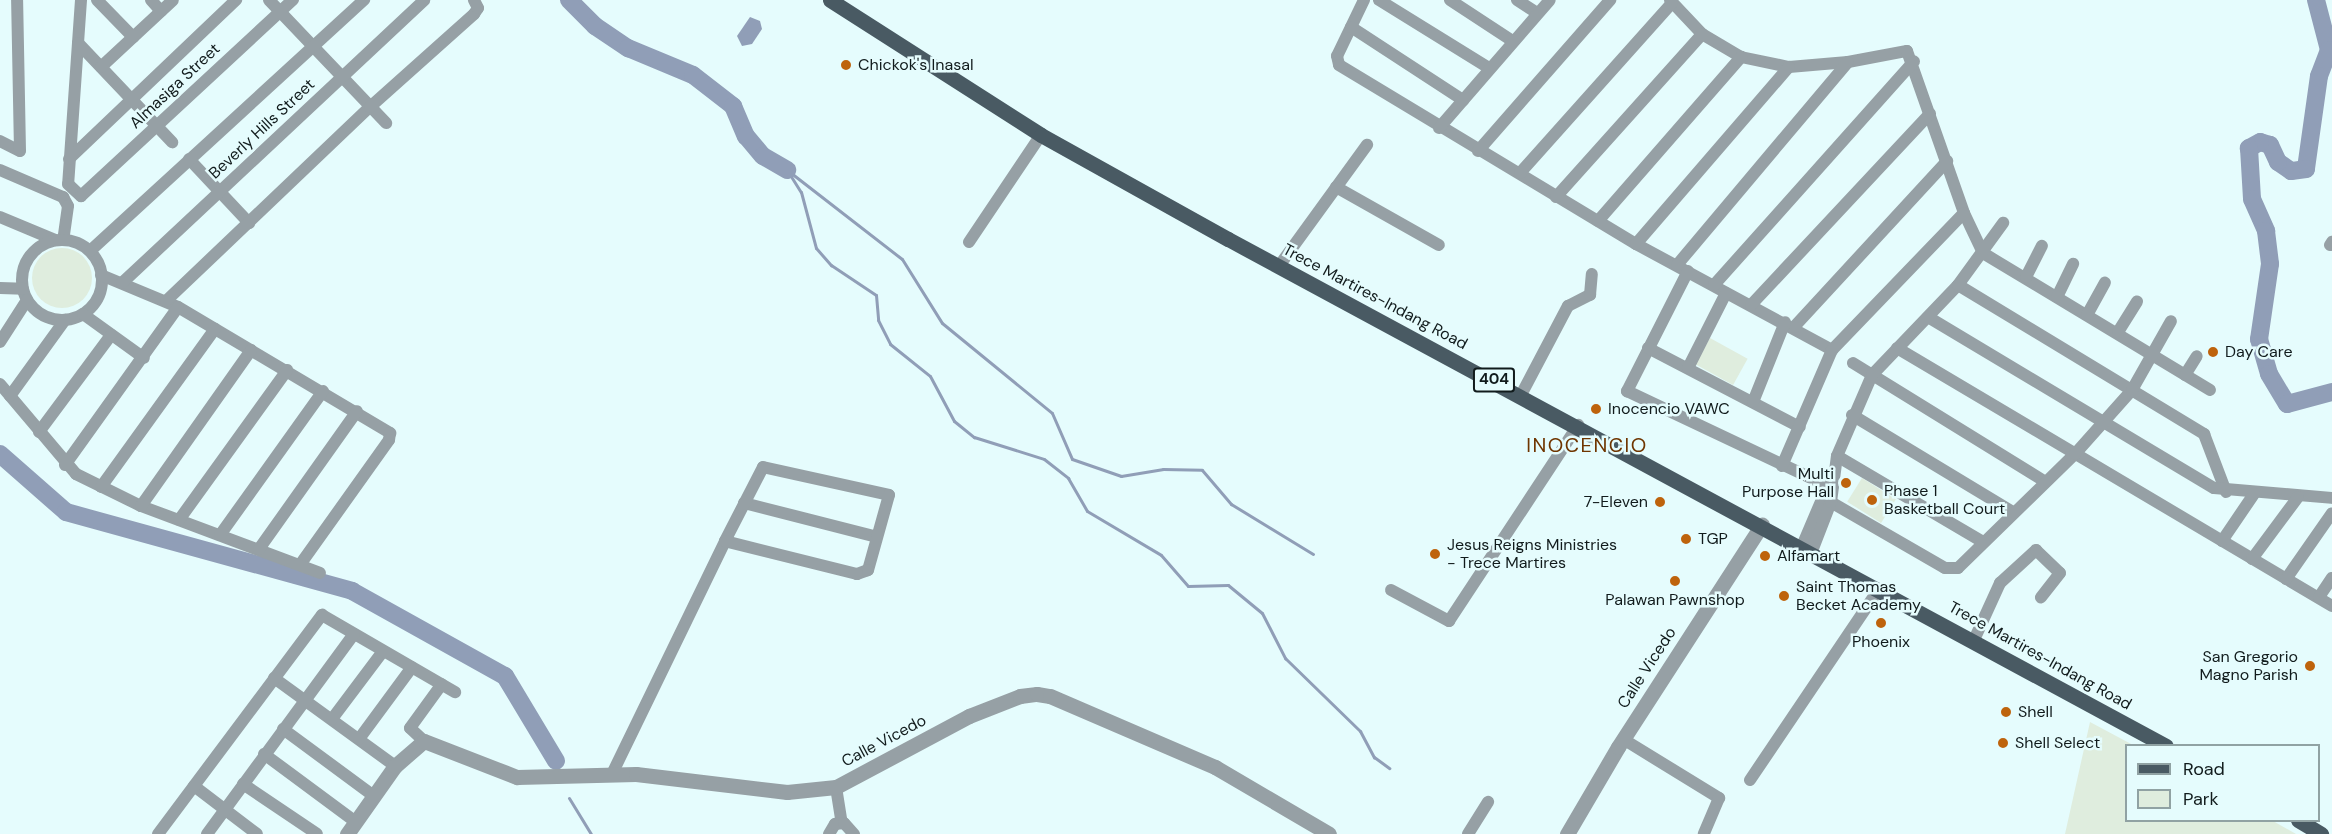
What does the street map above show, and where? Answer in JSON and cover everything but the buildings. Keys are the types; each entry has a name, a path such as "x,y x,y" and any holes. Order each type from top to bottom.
{"main road":[{"name":"Trece Martires-Indang Road","path":"830,0 1041,135 2162,744"},
{"path":"2301,822 2321,834"}],"street":[{"path":"0,141 20,151 17,0"},
{"path":"69,159 81,0"},
{"path":"97,0 133,37"},
{"path":"151,0 161,11"},
{"path":"101,67 173,0"},
{"path":"69,159 236,0"},
{"path":"269,0 386,123"},
{"name":"Almasiga Street","path":"69,159 68,184 81,196 293,0"},
{"path":"90,251 312,45 364,0"},
{"name":"Beverly Hills Street","path":"122,283 424,0"},
{"path":"65,465 144,358 172,304 249,223 370,107 474,14 477,8 474,0"},
{"path":"1364,0 1337,56 1339,65 1439,128 1520,173 1636,244 1789,324 1832,350"},
{"path":"1379,0 1489,68"},
{"path":"1450,0 1511,40"},
{"path":"1517,0 1537,13"},
{"path":"1439,128 1511,40 1550,0"},
{"path":"1478,151 1610,0"},
{"path":"1520,173 1671,1 1702,34 1742,57 1789,67 1848,62 1907,51 1914,61 1964,213 1983,253 2118,332 2210,390"},
{"path":"1351,27 1463,100"},
{"path":"1556,197 1702,34"},
{"path":"78,44 172,142"},
{"path":"1598,221 1742,57"},
{"path":"1714,285 1914,61"},
{"path":"1848,62 1682,268 1627,391 1829,490 1945,568 1958,568 2044,481 2075,454 2132,390 2171,321"},
{"path":"1636,244 1789,67"},
{"path":"1751,305 1930,114"},
{"path":"969,242 1041,135"},
{"path":"1279,266 1367,145"},
{"path":"189,159 249,223"},
{"path":"1753,402 1789,324 1947,161"},
{"path":"0,170 63,197 68,206 59,240 32,253 22,276 25,294 43,315 65,320 83,314 97,297 101,275 90,251 59,240 0,217"},
{"path":"1336,187 1439,245"},
{"path":"1782,466 1832,350 1964,213"},
{"path":"1807,549 1829,490 1837,456 1852,415 1872,375 1958,285 2003,223"},
{"path":"2026,278 2042,246"},
{"path":"2057,297 2073,264"},
{"path":"1521,395 1568,306 1590,295 1592,274"},
{"path":"101,275 172,304 385,427 390,433 389,440 300,565"},
{"path":"2087,315 2105,283"},
{"path":"1958,285 2204,434 2226,492"},
{"path":"0,288 25,294"},
{"path":"1688,368 1726,292"},
{"path":"2,337 25,294"},
{"path":"2118,332 2137,301"},
{"path":"83,314 144,358"},
{"path":"1928,317 2103,422 2226,492 2332,498"},
{"path":"10,396 65,320"},
{"path":"101,487 215,328"},
{"path":"39,432 111,335"},
{"path":"1648,348 1800,427"},
{"path":"1897,348 2332,606"},
{"path":"141,506 251,350"},
{"path":"2185,375 2197,356"},
{"path":"1853,363 2044,481"},
{"path":"179,520 287,370"},
{"path":"0,384 65,465 101,487 141,506 320,573"},
{"path":"220,535 322,391"},
{"path":"259,549 357,411"},
{"path":"1852,415 2013,512"},
{"path":"1391,590 1449,621 1578,425"},
{"path":"1837,456 1983,542"},
{"path":"612,774 725,540 763,467 889,495 868,570 857,574 725,540"},
{"path":"2222,541 2254,494"},
{"path":"2253,559 2298,497"},
{"path":"744,503 877,537"},
{"path":"2286,579 2332,513"},
{"name":"Calle Vicedo","path":"1567,834 1623,739 1762,525"},
{"path":"1974,640 2000,584 2036,550 2060,573 2041,597"},
{"path":"2319,597 2332,578"},
{"path":"1750,780 1879,589"},
{"path":"158,834 322,615 455,692"},
{"path":"207,834 303,700 354,634"},
{"path":"332,719 382,651"},
{"path":"359,739 412,667"},
{"path":"274,678 395,766"},
{"path":"264,754 352,828 395,766 424,741 410,728 442,684"},
{"name":"Calle Vicedo","path":"424,741 517,777 612,774 786,792 837,787 969,716 1020,696 1037,694 1050,696 1215,767 1329,834"},
{"path":"283,729 374,796"},
{"path":"1623,739 1719,798 1704,834"},
{"path":"243,784 317,834"},
{"path":"194,786 257,834"},
{"path":"837,787 842,823"},
{"path":"1468,834 1488,802"},
{"path":"829,834 831,827 842,823 851,827 854,834"}],"green space":[{"path":"62,248 79,253 87,261 92,278 87,295 79,303 62,308 45,303 37,295 32,278 37,261 45,253"},
{"path":"1710,338 1748,359 1733,385 1695,364"},
{"name":"Phase 1 Basketball Court","path":"1862,478 1896,499 1881,523 1847,502"},
{"path":"2090,722 2131,744 2125,744 2125,822 2275,822 2296,834 2065,834"}],"water":[{"path":"750,17 760,21 762,29 752,44 742,46 737,36"}],"waterway":[{"path":"569,0 595,26 628,48 693,75 733,106 746,136 763,156 787,170"},
{"path":"2316,0 2329,50 2319,76 2306,169 2291,171 2278,162 2270,145 2260,142 2249,148 2252,199 2266,231 2270,264 2259,339 2269,374 2287,404 2332,392"},
{"path":"787,170 801,192 816,248 831,265 876,295 878,320 890,344 930,376 954,421 974,437 1044,459 1068,478 1087,511 1161,555 1188,586 1228,585 1262,613 1285,658 1360,731 1374,757 1389,768"},
{"path":"791,173 902,259 942,323 1052,413 1072,459 1121,476 1163,469 1202,470 1231,504 1313,554"},
{"path":"0,454 66,512 352,591 505,676 556,761"},
{"path":"569,798 591,834"}],"place":[{"name":"Chickok's Inasal","path":"846,65"},
{"name":"Day Care","path":"2213,352"},
{"name":"Inocencio VAWC","path":"1596,409"},
{"name":"Multi Purpose Hall","path":"1846,483"},
{"name":"Phase 1 Basketball Court","path":"1872,500"},
{"name":"7-Eleven","path":"1660,502"},
{"name":"TGP","path":"1686,539"},
{"name":"Jesus Reigns Ministries - Trece Martires","path":"1435,554"},
{"name":"Alfamart","path":"1765,556"},
{"name":"Palawan Pawnshop","path":"1675,581"},
{"name":"Saint Thomas Becket Academy","path":"1784,596"},
{"name":"Phoenix","path":"1881,623"},
{"name":"San Gregorio Magno Parish","path":"2310,666"},
{"name":"Shell","path":"2006,712"},
{"name":"Shell Select","path":"2003,743"}],"district":[{"name":"INOCENCIO","path":"1587,445"}]}
